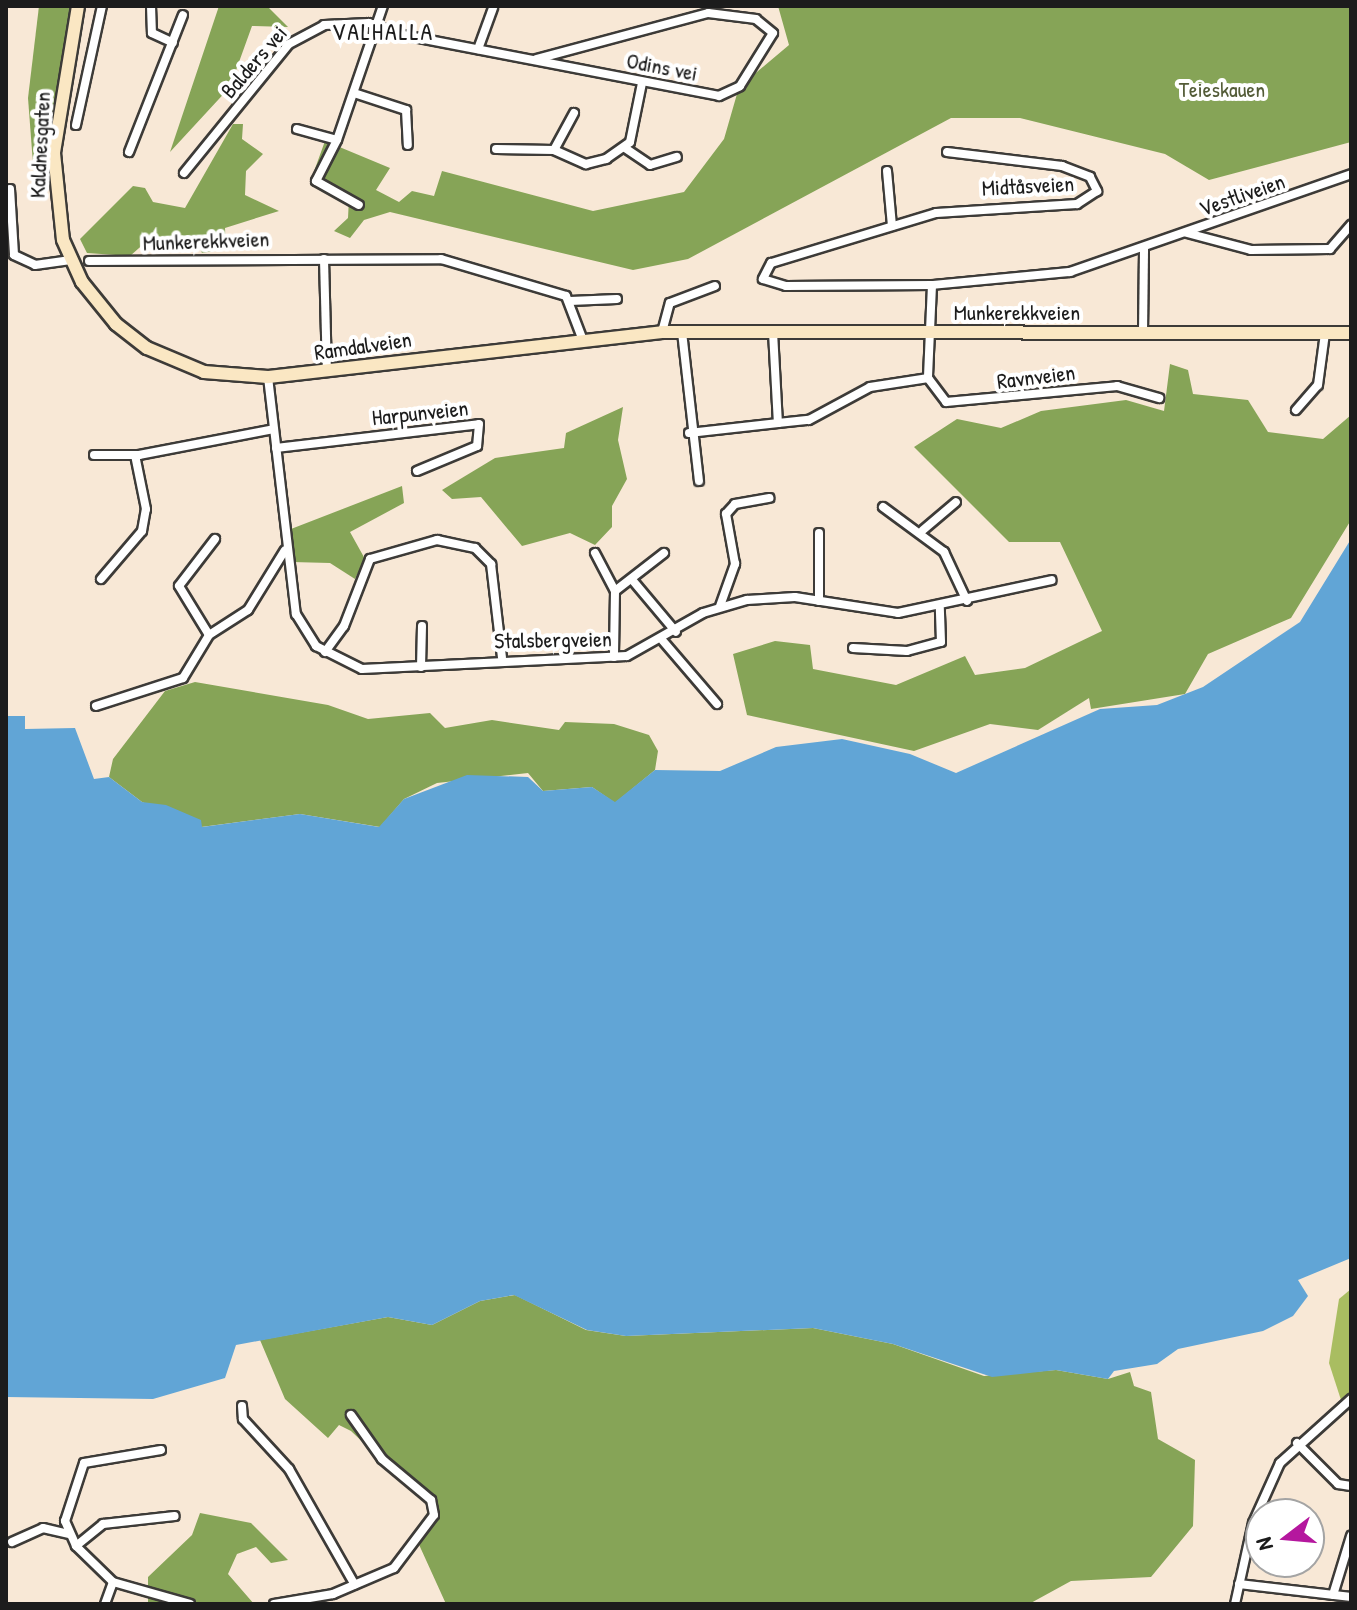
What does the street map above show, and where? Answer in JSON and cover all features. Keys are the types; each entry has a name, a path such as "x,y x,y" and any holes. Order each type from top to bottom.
{"main road":[{"name":"Kaldnesgaten","path":"78,6 53,176 71,260 82,282"},
{"name":"Ramdalveien","path":"82,282 116,324 167,359 204,372 268,377 582,338 682,332"},
{"name":"Munkerekkveien","path":"682,332 1351,333"}],"street":[{"path":"76,125 102,6"},
{"path":"151,6 152,33 173,43"},
{"path":"359,205 316,181 337,140 383,6"},
{"path":"478,49 493,8"},
{"path":"536,59 709,10"},
{"name":"Odins vei","path":"376,26 642,83 719,96 734,92 774,42 767,25 709,10"},
{"path":"129,152 183,15"},
{"name":"Balders vei","path":"184,173 289,44 324,25 376,26"},
{"path":"625,148 642,83"},
{"path":"354,93 406,110 408,145"},
{"path":"554,150 574,113"},
{"path":"297,129 337,140"},
{"path":"496,149 554,150 586,164 625,148"},
{"path":"625,148 650,165 677,157"},
{"name":"Midtåsveien","path":"932,285 780,286 762,277 771,263 892,226 968,207 1082,203 1097,191 1090,177 1062,166 947,152"},
{"path":"887,171 892,226"},
{"name":"Vestliveien","path":"932,285 1061,274 1144,248 1351,174"},
{"path":"10,189 14,255 35,265 71,260"},
{"path":"1187,233 1251,250 1330,249 1351,225"},
{"path":"1143,333 1144,248"},
{"path":"324,259 327,371"},
{"name":"Munkerekkveien","path":"89,261 441,259 570,301 617,299"},
{"path":"689,433 809,420 870,387 928,378 932,285"},
{"path":"662,332 670,303 715,286"},
{"path":"570,301 582,338"},
{"path":"682,332 689,433 699,481"},
{"path":"773,332 778,423"},
{"path":"1296,410 1318,385 1325,333"},
{"name":"Stalsbergveien","path":"268,377 285,549 296,614 325,652 362,669 421,667 502,657 614,657 663,641 720,606"},
{"name":"Ravnveien","path":"928,378 953,403 1117,386 1159,398"},
{"name":"Harpunveien","path":"276,448 479,424 477,446 417,471"},
{"path":"94,455 135,455 274,429"},
{"path":"101,579 142,531 146,509 135,455"},
{"path":"769,498 735,504 726,514 735,558 720,606 819,601 898,613 940,608 1052,580"},
{"path":"923,530 956,502"},
{"path":"883,507 923,530 955,566 967,601"},
{"path":"819,533 819,601"},
{"path":"209,635 179,586 215,539"},
{"path":"325,652 344,626 370,559 437,540 475,548 491,564 502,657"},
{"path":"96,706 106,709 183,678 209,635 248,610 285,549"},
{"path":"595,553 615,591 614,657"},
{"path":"615,591 634,582 664,553"},
{"path":"634,582 676,632"},
{"path":"853,648 907,651 941,642 946,635 940,608"},
{"path":"421,667 422,626"},
{"path":"663,641 717,704"},
{"path":"1235,1604 1264,1494 1297,1443 1351,1399"},
{"path":"242,1406 243,1419 289,1469 355,1585"},
{"path":"274,1604 355,1585 401,1563 435,1507 382,1459 351,1415"},
{"path":"1297,1443 1338,1484 1351,1486"},
{"path":"161,1450 84,1463 66,1502 69,1534 76,1546 113,1582 190,1604"},
{"path":"76,1546 103,1524 175,1516"},
{"path":"12,1542 43,1528 69,1534"},
{"path":"1333,1595 1351,1536"},
{"path":"105,1604 113,1582"},
{"path":"1239,1584 1351,1597"}],"green space":[{"path":"39,6 71,6 45,180 34,177 28,98"},
{"path":"219,6 267,6 288,27 252,26 230,87 170,152"},
{"name":"Teieskauen","path":"778,6 1351,6 1351,142 1209,180 1165,154 1020,118 951,118 688,259 633,270 390,212 364,220 350,238 334,231 348,218 349,198 312,177 325,141 390,168 376,190 399,202 412,191 434,196 442,171 593,211 684,192 724,139 739,87 789,45"},
{"path":"233,124 243,124 242,139 263,154 246,171 245,195 279,211 225,228 226,249 202,253 195,238 185,237 171,246 147,241 130,256 87,253 80,239 133,186 145,188 153,202 185,208"},
{"path":"1170,364 1188,370 1193,394 1248,400 1268,432 1323,439 1351,415 1351,520 1291,618 1208,654 1185,694 1091,709 1089,698 1038,730 990,724 914,751 747,715 733,654 775,641 810,645 813,669 896,685 965,656 975,675 1025,668 1102,631 1060,542 1009,542 914,447 957,419 1001,428 1041,411 1126,400 1164,411"},
{"path":"623,407 618,440 627,479 612,506 612,527 595,545 570,533 522,546 481,497 452,499 442,490 495,458 564,448 566,433"},
{"path":"402,486 404,503 350,532 365,559 355,579 330,563 292,562 291,529"},
{"path":"195,682 328,705 368,719 430,713 445,728 492,720 559,730 565,722 614,724 649,735 658,751 655,770 615,803 592,787 543,791 528,773 437,783 404,799 380,827 300,814 201,827 142,802 109,777 113,759 165,691"},
{"path":"1351,1289 1351,1396 1341,1400 1329,1363 1339,1299"},
{"path":"515,1295 586,1330 626,1336 813,1328 893,1344 984,1376 1056,1370 1108,1379 1130,1372 1134,1386 1151,1392 1158,1439 1195,1460 1193,1526 1151,1577 1071,1581 1029,1604 446,1604 416,1538 430,1506 351,1431 339,1425 328,1438 285,1399 260,1340 388,1317 432,1325 480,1301"},
{"path":"200,1513 251,1523 288,1560 271,1563 256,1547 237,1554 228,1574 254,1604 148,1604 148,1577 192,1535"}],"water":[{"path":"1351,539 1351,1258 1298,1280 1308,1296 1293,1316 1263,1331 1178,1349 1157,1364 1114,1371 1108,1379 1056,1370 992,1377 893,1344 813,1328 626,1336 587,1330 514,1295 480,1301 432,1325 388,1317 236,1345 225,1378 153,1399 6,1397 6,716 25,716 25,729 75,728 94,779 109,777 142,802 166,805 201,820 202,827 300,814 379,827 404,799 467,775 528,777 543,791 592,787 615,802 655,770 720,771 776,747 842,739 910,754 956,773 1100,709 1157,705 1203,687 1300,622"}],"district":[{"name":"VALHALLA","path":"383,32"}]}
